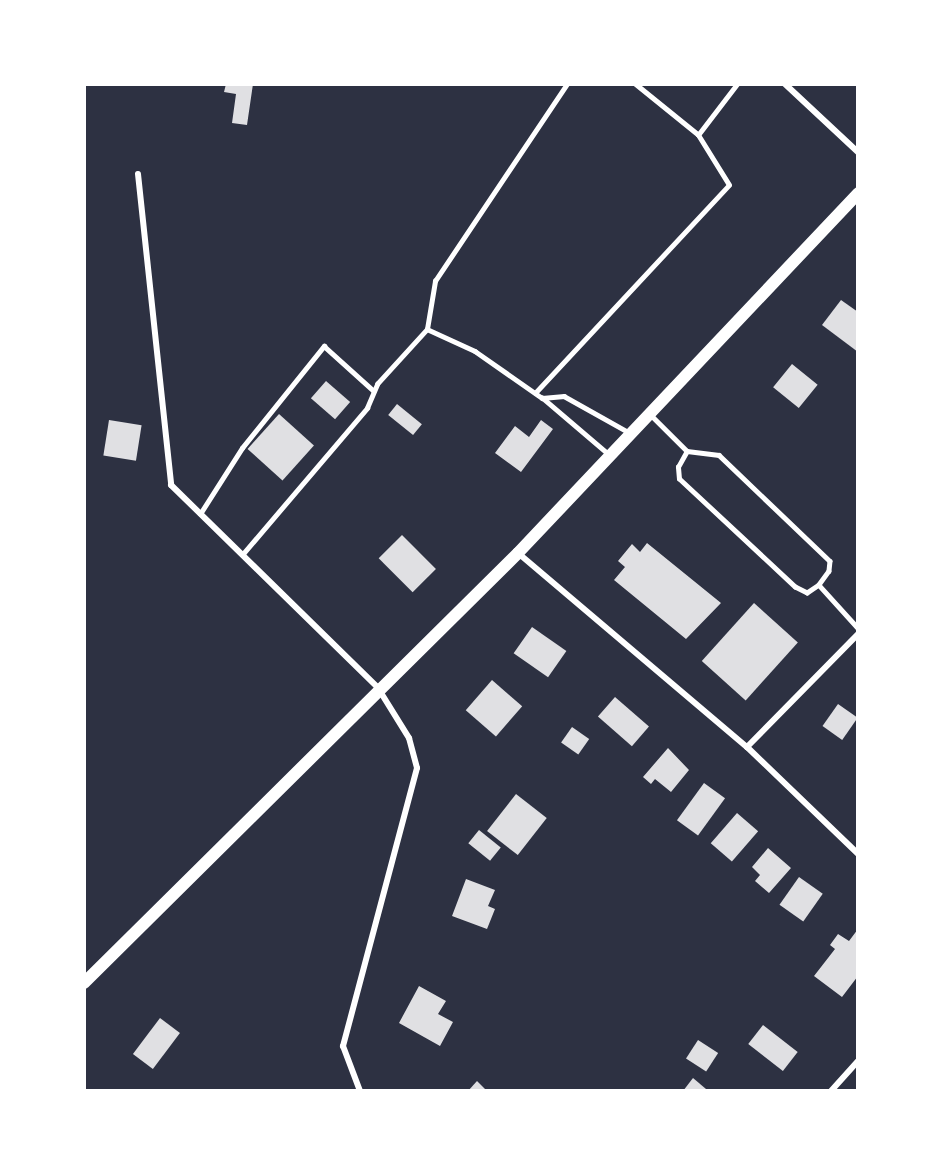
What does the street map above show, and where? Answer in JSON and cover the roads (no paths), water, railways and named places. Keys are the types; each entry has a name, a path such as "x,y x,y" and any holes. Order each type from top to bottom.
{"main road":[{"path":"84,983 378,688 518,553 651,416 858,193"}],"street":[{"path":"785,84 858,152"},
{"path":"138,174 171,485 378,688 409,738 417,768 343,1046 360,1091"},
{"path":"518,553 747,747 858,855"},
{"path":"747,747 858,634"},
{"path":"831,1091 858,1061"}],"lane":[{"path":"242,555 368,408 374,392 427,329 435,281 567,84"},
{"path":"535,393 729,185 698,135 635,84"},
{"path":"698,135 737,84"},
{"path":"427,329 475,351 542,398 611,456"},
{"path":"200,514 242,448 324,346 374,392"},
{"path":"542,398 564,396 633,434"},
{"path":"651,416 687,451 719,455 830,561 829,571 819,585 807,593 795,586 679,479 678,467 687,451"},
{"path":"819,585 858,628"}]}
